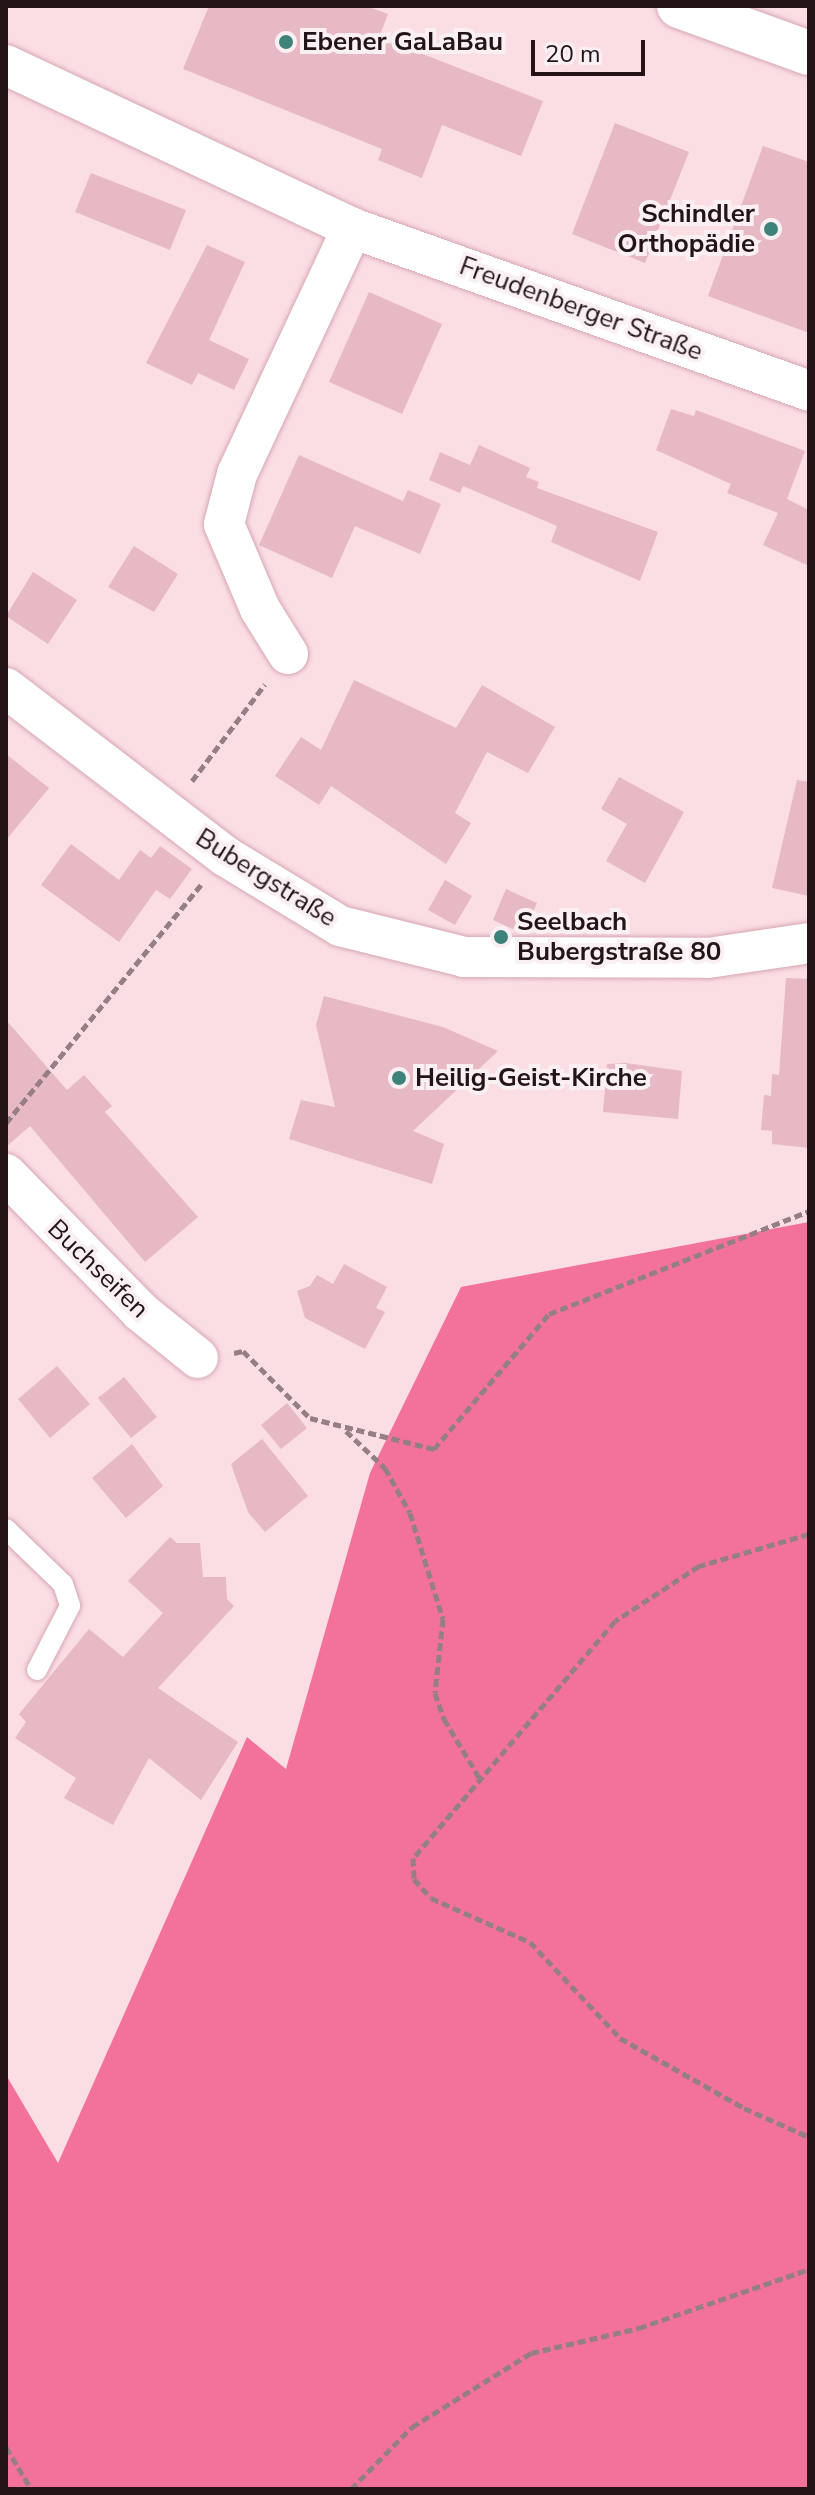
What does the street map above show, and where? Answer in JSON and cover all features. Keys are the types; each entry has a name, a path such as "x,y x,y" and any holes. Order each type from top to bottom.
{"main road":[{"path":"679,6 809,53"}],"street":[{"name":"Freudenberger Straße","path":"6,65 352,228 809,391"},
{"path":"288,654 260,609 224,524 237,474 352,228"},
{"name":"Bubergstraße","path":"6,688 225,856 340,926 464,957 708,958 809,943"},
{"name":"Buchseifen","path":"6,1174 141,1312 198,1358"}],"lane":[{"path":"6,1529 63,1584 70,1606 37,1670"}],"path":[{"path":"167,813 288,654"},
{"path":"6,1123 225,856"},
{"path":"198,1358 243,1351 310,1418 345,1431 434,1449 549,1314 809,1211"},
{"path":"345,1431 385,1468 410,1513 443,1619 435,1693 444,1719 480,1779"},
{"path":"809,1534 699,1566 615,1621 413,1858 414,1879 431,1898 530,1942 620,2038 744,2108 809,2137"},
{"path":"351,2489 412,2427 531,2353 639,2328 809,2269"},
{"path":"6,2447 31,2489"}],"shaded area":[{"path":"809,1222 809,2489 6,2489 6,2075 58,2163 247,1737 286,1769 370,1473 461,1287"}],"building":[{"path":"209,6 366,6 388,14 379,37 543,101 521,156 442,125 422,178 378,160 382,149 183,69"},
{"path":"615,123 689,152 645,263 572,234"},
{"name":"Schindler Orthopädie","path":"763,146 809,162 809,333 708,296"},
{"path":"91,173 186,210 170,250 75,212"},
{"path":"207,245 245,262 209,340 249,359 234,390 198,373 192,385 146,363"},
{"path":"369,292 442,324 402,414 329,382"},
{"path":"671,409 694,416 696,410 805,451 787,499 809,510 809,566 763,545 778,513 727,493 731,484 656,450"},
{"path":"479,445 530,468 526,477 539,482 537,488 658,532 640,581 551,542 557,526 463,486 460,493 429,480 440,452 470,465"},
{"path":"299,455 403,501 408,490 441,504 420,554 355,526 332,578 259,545"},
{"path":"134,546 178,574 154,612 108,587"},
{"path":"33,572 77,600 48,644 6,616"},
{"path":"354,680 456,728 482,685 555,727 528,773 487,752 455,813 471,823 446,864 331,786 319,805 275,776 301,737 321,750"},
{"path":"6,754 49,788 6,840"},
{"path":"619,777 684,812 645,883 606,861 627,824 601,809"},
{"path":"797,780 809,782 809,896 772,888"},
{"path":"71,844 119,880 140,850 151,858 160,846 192,869 170,899 156,890 119,942 41,885"},
{"path":"445,880 472,896 455,925 428,910"},
{"path":"506,889 537,903 524,934 493,920"},
{"path":"786,978 809,979 809,1148 772,1144 772,1131 761,1130 764,1095 771,1096 772,1074 779,1075"},
{"name":"Heilig-Geist-Kirche","path":"324,996 443,1027 498,1051 413,1131 444,1144 432,1184 289,1139 301,1100 335,1107 316,1025"},
{"path":"6,1020 67,1090 84,1075 112,1106 105,1112 198,1217 145,1262 30,1126 6,1147"},
{"path":"626,1063 682,1071 678,1119 603,1112 607,1064"},
{"path":"344,1264 387,1287 376,1308 385,1312 365,1349 305,1318 297,1291 310,1286 317,1275 333,1284"},
{"path":"57,1366 90,1404 50,1438 18,1399"},
{"path":"124,1377 157,1417 131,1438 98,1398"},
{"path":"287,1403 307,1428 281,1449 261,1425"},
{"path":"262,1439 308,1496 265,1532 248,1512 231,1464"},
{"path":"132,1444 163,1486 126,1518 92,1478"},
{"path":"170,1537 177,1543 200,1543 203,1577 226,1577 227,1599 234,1606 158,1688 238,1742 201,1800 149,1758 113,1825 64,1798 76,1778 15,1738 26,1722 19,1714 89,1629 123,1657 163,1613 128,1581"}],"place":[{"name":"Ebener GaLaBau","path":"286,42"},
{"name":"Schindler Orthopädie","path":"771,229"},
{"name":"Seelbach Bubergstraße 80","path":"501,937"},
{"name":"Heilig-Geist-Kirche","path":"399,1078"}]}
